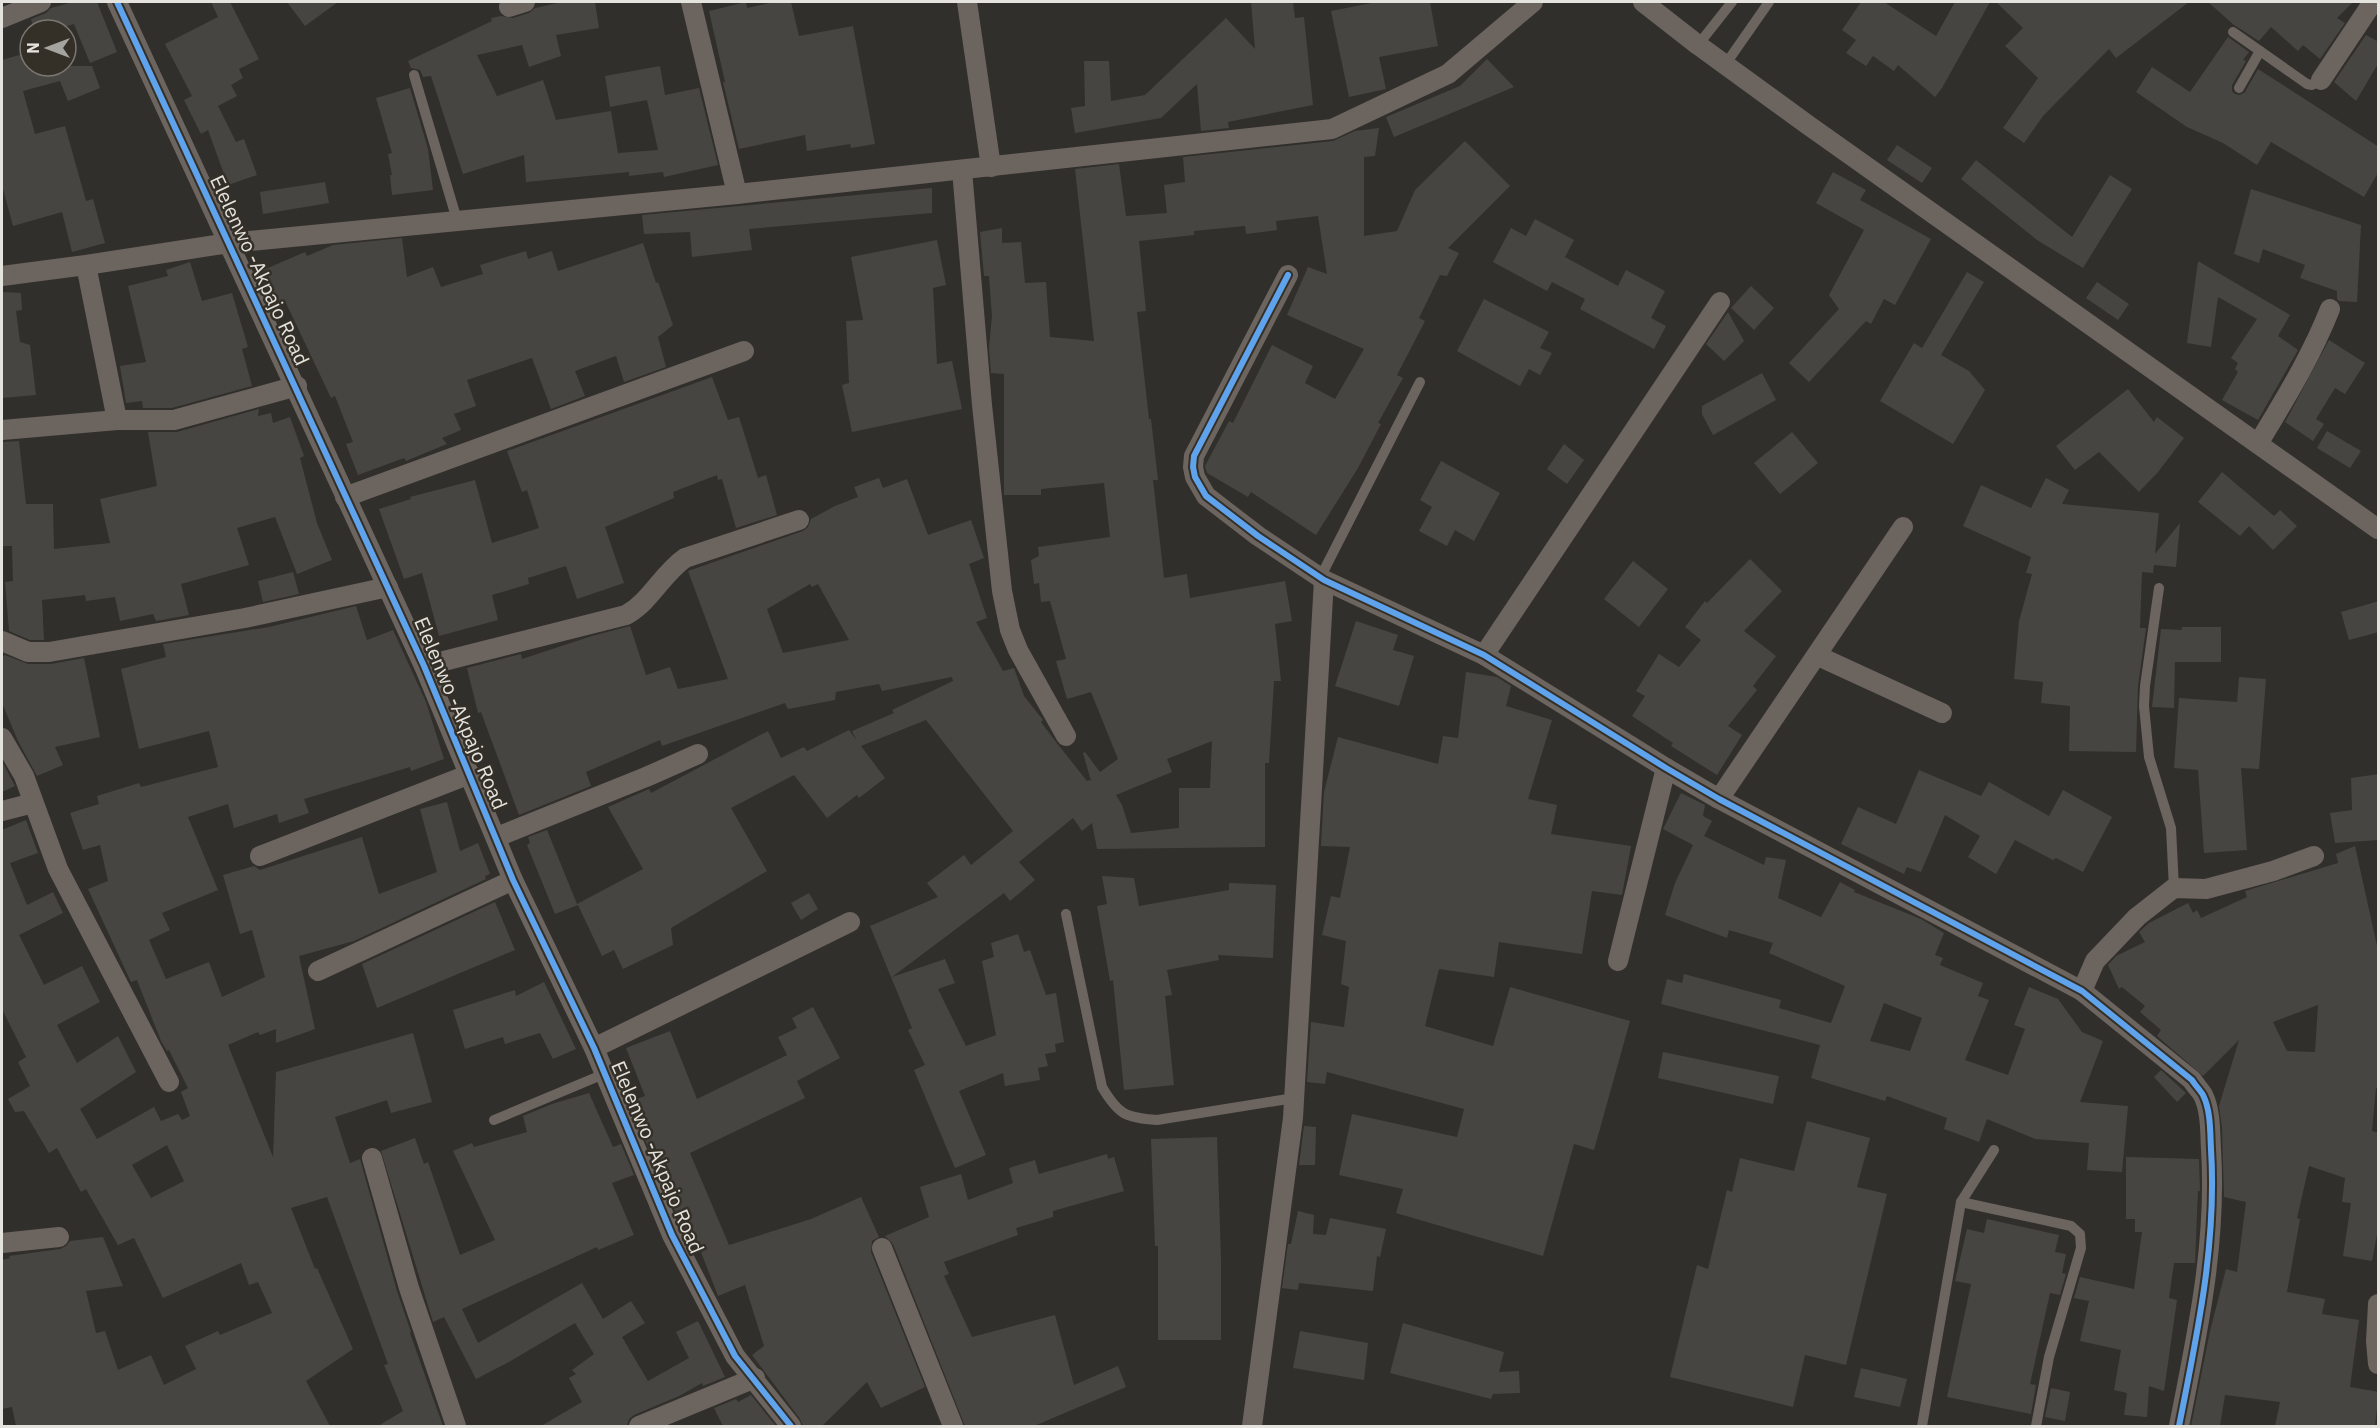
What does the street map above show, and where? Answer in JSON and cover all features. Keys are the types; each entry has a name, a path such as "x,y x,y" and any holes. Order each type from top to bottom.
{"street":[{"path":"2,18 41,2"},
{"name":"Elelenwo -Akpajo Road","path":"117,2 297,386 345,497 424,666 513,880 594,1048 677,1246 735,1356 755,1378 791,1426"},
{"path":"691,2 737,194"},
{"path":"967,2 991,167"},
{"path":"2,276 86,266 229,243 737,194 1332,129 1448,74 1533,2"},
{"path":"1643,2 1725,65 2379,529"},
{"path":"2321,80 2373,2"},
{"path":"962,170 982,405 1002,591 1010,630 1018,650 1066,736"},
{"path":"86,266 117,420"},
{"path":"1288,275 1194,456 1193,467 1199,487 1206,496 1258,536 1322,579 1484,655 1719,799 2082,991 2192,1080 2203,1095 2209,1119 2212,1165 2211,1235 2205,1293 2179,1426"},
{"path":"1484,655 1720,302"},
{"path":"2258,444 2299,378 2330,309"},
{"path":"345,497 744,351"},
{"path":"2,430 117,420 174,420 297,386"},
{"path":"424,666 626,615 638,608 685,558 799,520"},
{"path":"1719,799 1904,527"},
{"path":"1252,1426 1293,1118 1322,579"},
{"path":"2,641 28,652 49,652 244,618 388,587"},
{"path":"1818,656 1942,713"},
{"path":"2,738 24,776 63,879 169,1082"},
{"path":"497,837 698,754"},
{"path":"1618,961 1666,768"},
{"path":"260,856 470,774"},
{"path":"2,811 33,803"},
{"path":"2082,991 2095,961 2137,917 2174,888 2206,889 2273,871 2314,856"},
{"path":"318,971 513,880"},
{"path":"594,1048 850,922"},
{"path":"372,1158 410,1288 456,1426"},
{"path":"2,1243 59,1237"},
{"path":"882,1248 953,1426"},
{"path":"2379,1304 2376,1341 2379,1364"},
{"path":"639,1426 755,1378"}],"lane":[{"path":"1698,45 1732,2"},
{"path":"1725,65 1769,2"},
{"path":"2233,32 2307,84 2312,85 2321,80"},
{"path":"2239,88 2260,51"},
{"path":"414,75 457,220"},
{"path":"1322,579 1420,382"},
{"path":"2159,588 2144,706 2149,757 2171,828 2174,888"},
{"path":"1066,915 1102,1087 1114,1108 1137,1119 1157,1120 1294,1098"},
{"path":"494,1120 604,1074"},
{"path":"1922,1426 1961,1202 1994,1150"},
{"path":"1961,1202 2071,1226 2080,1234 2081,1248 2049,1358 2036,1426"}],"building":[{"path":"73,2 97,2 117,52 90,63 78,34 78,18 34,18 46,13 51,8"},
{"path":"211,2 230,2 259,59 239,69 243,78 231,85 237,96 218,106 236,142 244,139 257,175 228,185 208,130 201,134 184,100 192,96 165,44 218,17"},
{"path":"287,2 338,2 305,26"},
{"path":"562,2 595,2 599,28 556,35 561,56 529,67 522,45 477,55 497,96 543,80 556,120 611,111 618,153 658,150 647,100 610,107 605,76 660,66 665,95 699,88 718,165 664,177 663,172 629,176 629,172 526,182 524,155 463,174 431,76 423,77 420,70 411,68 408,61 492,21 491,18 501,16 513,18 529,13 535,8"},
{"path":"746,2 747,8 774,2 791,2 799,36 853,26 875,144 851,148 850,144 807,151 805,135 739,149 709,11"},
{"path":"1251,2 1293,2 1295,18 1304,17 1313,105 1228,122 1229,128 1201,131 1197,84 1161,118 1075,133 1071,108 1085,106 1084,61 1109,61 1111,101 1145,95 1226,18 1255,49"},
{"path":"1377,2 1430,2 1438,46 1379,57 1386,89 1349,97 1331,11"},
{"path":"1861,2 1884,2 1936,36 1955,2 1990,2 1935,97 1898,65 1894,71 1873,56 1866,66 1846,53 1856,40 1842,30"},
{"path":"1996,2 2189,2 2116,58 2109,49 2043,116 2024,143 2003,128 2038,78 2005,46 2023,28"},
{"path":"2208,2 2353,2 2337,18 2345,23 2320,59 2303,45 2298,51 2271,27 2259,41 2234,25"},
{"path":"2366,35 2379,42 2379,62 2356,101 2334,82"},
{"path":"2228,37 2249,52 2232,85 2232,91 2235,94 2240,95 2245,92 2258,69 2379,147 2379,171 2364,197 2271,142 2257,165 2223,143 2187,127 2136,92 2152,67 2190,92"},
{"path":"18,55 18,78 78,78 78,66 92,66 100,88 68,101 60,81 23,91 35,134 65,126 86,201 93,199 105,243 72,252 62,212 13,226 2,185 2,60"},
{"path":"1487,59 1514,87 1394,137 1386,117 1460,86"},
{"path":"410,88 428,149 433,190 392,195 390,175 392,175 388,154 392,153 376,98"},
{"path":"1379,128 1375,156 1364,157 1364,236 1397,231 1415,190 1465,141 1510,186 1448,248 1459,253 1447,276 1440,275 1419,318 1425,321 1397,375 1403,378 1378,423 1381,424 1358,468 1316,535 1251,492 1248,497 1207,473 1205,466 1229,421 1233,423 1272,345 1313,366 1305,383 1335,399 1364,349 1287,315 1308,267 1327,274 1318,216 1276,221 1277,230 1246,234 1245,226 1194,231 1194,235 1139,241 1146,311 1137,312 1158,480 1153,480 1164,578 1187,574 1190,598 1285,581 1292,621 1275,624 1281,681 1274,681 1269,763 1265,763 1265,847 1097,849 1092,823 1082,831 1073,818 1019,862 1035,880 1010,901 1004,893 892,977 945,959 955,983 938,989 966,1046 996,1035 982,961 994,957 991,943 1018,934 1024,952 1030,950 1046,995 1056,993 1064,1042 1055,1044 1056,1052 1045,1054 1048,1066 1038,1068 1040,1080 1005,1086 1003,1073 959,1091 986,1155 955,1168 914,1070 925,1065 908,1030 912,1028 870,926 938,897 927,883 964,855 971,865 1013,831 926,720 861,746 885,778 859,798 857,795 827,818 794,775 731,808 767,871 671,928 673,945 623,969 614,950 602,956 578,905 555,914 527,845 530,843 528,837 547,830 577,904 643,869 608,807 649,789 651,793 768,731 781,758 804,747 807,751 849,730 857,741 852,731 894,713 892,710 953,681 952,677 882,691 879,684 836,692 835,700 788,709 785,703 662,746 660,740 586,772 591,786 519,815 481,712 478,713 467,668 521,654 522,659 630,626 646,675 670,667 678,689 728,679 688,571 803,531 808,527 811,519 858,497 854,487 879,478 883,488 907,479 928,535 971,520 984,558 969,564 987,618 976,622 1003,671 1014,668 1024,696 1043,720 1041,722 1087,781 1091,781 1083,753 1085,752 1100,772 1118,759 1091,692 1067,699 1056,661 1066,659 1050,601 1041,602 1039,583 1034,584 1031,560 1039,556 1038,547 1110,537 1104,483 1041,489 1041,495 1004,495 1004,374 991,373 989,348 992,316 989,276 984,276 980,232 1002,228 1002,243 1021,242 1025,283 1046,282 1050,337 1094,341 1075,169 1119,164 1126,216 1167,213 1164,185 1185,182 1183,157 1333,141 1355,131","holes":["810,584 812,587 818,584 849,640 783,653 767,609","1212,741 1210,788 1179,788 1179,828 1131,833 1122,805 1116,795 1172,772 1167,759"]},
{"path":"1897,145 1932,168 1922,183 1887,160"},
{"path":"1976,160 2072,237 2110,175 2132,189 2083,268 2037,240 1961,179"},
{"path":"1833,172 1866,190 1860,200 1931,239 1895,305 1884,299 1871,324 1866,321 1809,382 1789,363 1839,309 1829,295 1864,230 1816,203"},
{"path":"325,182 329,203 263,214 260,192"},
{"path":"932,188 932,213 749,229 752,250 692,257 690,232 644,234 642,215"},
{"path":"2251,189 2361,225 2357,302 2339,301 2337,291 2300,278 2305,265 2263,249 2259,263 2234,254"},
{"path":"1535,219 1574,240 1565,257 1618,286 1626,270 1665,291 1651,318 1666,326 1654,349 1580,309 1585,299 1552,282 1547,291 1493,262 1511,228 1526,236"},
{"path":"402,238 407,277 433,267 441,287 483,274 480,265 526,251 528,259 552,251 558,271 643,243 673,325 658,337 666,367 624,382 616,356 575,371 585,396 551,409 532,358 467,380 476,406 454,414 461,430 442,438 447,444 406,461 404,458 358,475 346,444 353,442 335,396 331,398 285,301 276,305 261,271 305,252 307,256 333,245"},
{"path":"937,240 946,285 933,288 937,364 952,361 962,409 852,432 842,385 849,383 846,321 863,320 851,257"},
{"path":"2198,261 2290,315 2278,336 2298,350 2258,420 2222,400 2238,372 2235,369 2238,363 2231,358 2257,319 2218,297 2211,347 2187,343"},
{"path":"190,262 202,301 232,293 248,347 242,349 252,386 172,408 143,408 142,401 126,403 120,366 146,362 128,286 168,276 166,270"},
{"path":"1967,272 1984,282 1941,355 1969,371 1985,390 1953,444 1880,401 1914,343 1922,348"},
{"path":"2097,282 2129,304 2118,320 2086,298"},
{"path":"1751,286 1774,308 1754,330 1731,308"},
{"path":"2,292 21,293 22,310 16,311 20,342 30,345 36,395 2,398"},
{"path":"1484,299 1549,332 1540,348 1552,353 1540,375 1529,369 1520,386 1457,351"},
{"path":"1728,312 1744,341 1724,361 1706,344"},
{"path":"2329,340 2365,363 2345,394 2335,388 2316,419 2324,424 2313,441 2285,422"},
{"path":"1762,373 1776,400 1713,435 1702,414 1702,406"},
{"path":"712,377 728,420 739,417 758,478 766,475 777,515 736,528 722,479 718,480 717,475 673,492 674,498 605,527 624,583 577,599 566,566 528,578 529,584 492,595 498,620 439,636 422,573 404,579 379,509 411,499 410,497 475,480 492,543 539,528 527,490 522,492 507,451"},
{"path":"2128,389 2154,422 2157,417 2184,438 2139,492 2099,452 2075,470 2056,446"},
{"path":"259,409 258,416 271,413 273,423 290,417 304,456 300,458 317,523 332,560 297,574 275,517 237,528 249,565 181,584 189,615 156,621 153,614 120,621 115,597 86,601 85,595 42,600 44,640 30,640 9,631 5,582 13,581 12,546 2,546 2,442 19,441 26,504 53,504 54,549 110,543 100,499 157,486 148,432 177,432"},
{"path":"2327,431 2361,451 2350,468 2317,448"},
{"path":"1792,432 1818,463 1780,494 1754,463"},
{"path":"1564,444 1584,460 1567,484 1547,469"},
{"path":"1441,461 1500,493 1474,541 1455,530 1447,546 1419,531 1432,507 1420,500"},
{"path":"2222,472 2274,516 2280,510 2297,526 2273,550 2249,526 2240,536 2198,502"},
{"path":"2046,478 2069,490 2062,504 2159,513 2155,554 2180,523 2176,567 2154,565 2153,573 2142,572 2140,628 2146,628 2138,686 2136,752 2069,751 2070,706 2041,703 2043,682 2014,679 2019,621 2032,574 2026,573 2031,557 1963,526 1981,485 2031,508"},
{"path":"1750,559 1782,591 1744,631 1776,656 1753,686 1757,690 1728,726 1742,735 1717,775 1671,746 1673,743 1632,716 1645,696 1636,691 1659,654 1679,667 1701,640 1685,627 1705,601 1707,603"},
{"path":"1633,561 1668,589 1639,627 1604,599"},
{"path":"293,572 299,594 263,602 258,581"},
{"path":"2379,601 2379,632 2349,640 2341,612"},
{"path":"356,606 367,640 393,630 426,702 444,759 411,771 410,767 304,799 309,813 279,823 277,814 234,828 228,804 188,817 218,890 162,913 170,930 149,940 166,979 209,962 222,997 265,977 252,930 240,934 223,875 254,866 260,870 362,837 379,894 437,872 420,809 447,802 460,851 478,843 490,874 485,876 486,879 354,941 299,956 315,1029 276,1043 276,1029 260,1035 258,1032 228,1045 273,1157 276,1072 413,1033 432,1102 391,1113 387,1100 335,1117 350,1163 360,1159 410,1333 443,1426 378,1426 403,1411 384,1365 388,1364 327,1197 291,1208 315,1269 317,1268 353,1349 306,1381 330,1426 16,1426 12,1407 2,1409 2,1260 10,1258 9,1256 60,1249 70,1241 103,1237 123,1286 86,1291 96,1333 105,1331 118,1370 151,1355 164,1385 196,1369 185,1346 218,1331 220,1335 272,1313 258,1282 249,1285 241,1263 163,1298 134,1238 118,1245 86,1189 81,1192 57,1148 49,1153 24,1111 15,1112 8,1099 30,1086 18,1062 26,1057 2,1009 2,830 26,820 38,853 10,863 27,905 53,892 63,913 19,935 44,985 82,966 100,1002 57,1025 77,1063 118,1036 136,1072 80,1109 97,1139 154,1107 161,1121 178,1114 182,1120 190,1116 181,1092 188,1088 169,1050 167,1051 161,1041 137,980 131,982 88,889 108,881 100,845 83,850 70,813 99,804 97,796 139,783 141,787 218,767 209,731 139,749 121,669 166,657 163,644 269,627","holes":["167,1145 184,1181 151,1198 132,1165"]},
{"path":"1356,621 1398,635 1393,650 1414,656 1399,706 1335,686"},
{"path":"2182,627 2221,627 2221,662 2175,662 2174,708 2152,707 2161,629 2182,630"},
{"path":"5,655 28,664 51,664 84,658 100,737 55,747 63,765 37,776 18,741 2,703 2,657"},
{"path":"1466,672 1497,677 1511,686 1506,706 1552,720 1528,799 1557,805 1551,834 1631,846 1622,895 1592,891 1582,954 1499,942 1494,977 1439,969 1425,1026 1493,1046 1510,987 1630,1021 1594,1150 1574,1144 1543,1256 1396,1213 1403,1189 1339,1175 1352,1114 1457,1137 1464,1109 1327,1072 1325,1084 1307,1082 1311,1022 1344,1027 1349,987 1341,984 1346,941 1322,935 1331,896 1340,898 1350,847 1321,846 1324,792 1338,737 1438,764 1443,736 1458,738"},
{"path":"2239,677 2266,679 2259,769 2241,768 2247,850 2204,853 2198,770 2174,768 2179,698 2237,702"},
{"path":"2,761 15,786 2,792"},
{"path":"1919,770 1981,796 1989,782 2049,816 2063,790 2112,817 2083,872 2056,858 2053,860 2015,840 1996,874 1968,857 1980,836 1945,815 1921,872 1907,867 1904,874 1841,844 1858,807 1896,824"},
{"path":"2379,774 2379,840 2335,843 2330,813 2352,810 2351,778"},
{"path":"1681,793 1705,805 1703,816 1712,821 1704,836 1764,865 1766,857 1786,860 1778,898 1821,917 1840,882 1855,890 1854,892 1921,919 1944,933 1935,955 1943,958 1940,965 1983,983 1978,996 1989,1000 1965,1060 2008,1075 2025,1029 2014,1025 2029,987 2058,999 2082,1032 2103,1041 2080,1102 2128,1106 2122,1172 2087,1170 2089,1143 2035,1139 1987,1119 1979,1142 1944,1129 1947,1118 1887,1096 1885,1101 1811,1078 1820,1045 1661,1004 1667,979 1682,983 1684,974 1781,1000 1779,1008 1831,1023 1845,986 1769,953 1773,943 1729,930 1727,938 1665,915 1675,883 1693,845 1663,829","holes":["1884,1003 1922,1018 1910,1051 1870,1041"]},
{"path":"2355,846 2379,955 2379,1088 2376,1088 2372,1131 2379,1133 2379,1224 2372,1261 2343,1256 2351,1203 2342,1202 2345,1178 2309,1166 2297,1218 2300,1219 2287,1292 2325,1299 2322,1314 2359,1320 2350,1387 2379,1392 2375,1426 2275,1426 2280,1402 2225,1395 2220,1426 2191,1426 2210,1331 2226,1269 2237,1272 2246,1202 2224,1197 2219,1106 2239,1040 2203,1076 2157,1036 2161,1030 2140,1012 2145,1006 2122,987 2119,989 2108,965 2116,956 2145,942 2139,932 2149,923 2188,903 2193,913 2197,910 2201,918 2247,897 2245,891 2338,863 2336,854","holes":["2318,1005 2315,1052 2287,1051 2273,1022"]},
{"path":"1102,876 1134,878 1139,906 1229,890 1229,883 1276,885 1273,958 1218,955 1219,960 1167,970 1172,995 1165,996 1174,1085 1124,1090 1113,980 1110,981 1097,906 1107,904"},
{"path":"809,893 818,909 801,920 791,903"},
{"path":"495,902 515,950 377,1008 362,964"},
{"path":"544,982 576,1049 553,1059 540,1033 505,1044 503,1037 465,1049 453,1010 515,990 516,996"},
{"path":"813,1007 840,1058 797,1081 805,1098 690,1153 729,1245 811,1219 861,1197 879,1237 872,1241 871,1252 925,1387 881,1408 867,1382 822,1426 803,1426 752,1355 764,1346 745,1285 718,1296 694,1234 687,1237 683,1230 643,1135 648,1134 634,1100 645,1096 626,1048 670,1031 697,1099 787,1055 778,1037 797,1028 792,1018"},
{"path":"1663,1052 1779,1076 1773,1104 1658,1078"},
{"path":"2161,1070 2186,1093 2177,1102 2154,1077"},
{"path":"589,1093 613,1147 621,1144 634,1175 612,1183 634,1235 598,1250 597,1247 462,1309 478,1343 582,1283 603,1319 631,1301 645,1323 622,1337 648,1381 689,1358 676,1332 698,1321 725,1377 703,1386 702,1383 679,1396 634,1415 629,1419 627,1426 541,1426 582,1402 569,1378 576,1374 572,1370 594,1354 575,1323 476,1379 444,1317 433,1322 381,1151 415,1138 424,1164 428,1162 460,1255 495,1240 453,1151 472,1143 474,1147 527,1132 523,1116"},
{"path":"1807,1121 1870,1138 1857,1187 1887,1194 1846,1365 1805,1355 1793,1407 1670,1377 1697,1265 1708,1269 1727,1190 1732,1192 1740,1158 1794,1171"},
{"path":"1304,1126 1316,1127 1315,1165 1299,1165"},
{"path":"1217,1137 1221,1340 1158,1340 1158,1246 1155,1246 1151,1139"},
{"path":"1107,1154 1108,1159 1114,1157 1124,1191 1053,1211 1053,1217 1016,1228 1018,1235 944,1262 949,1274 944,1276 972,1337 1055,1315 1074,1385 1118,1366 1126,1387 1034,1426 965,1426 893,1244 885,1236 929,1217 920,1187 961,1174 968,1200 1013,1183 1009,1168 1035,1160 1039,1174"},
{"path":"2126,1157 2199,1159 2200,1191 2198,1191 2195,1263 2174,1263 2169,1298 2177,1300 2164,1391 2149,1386 2147,1417 2124,1415 2127,1393 2114,1390 2121,1350 2080,1341 2089,1301 2074,1298 2080,1277 2134,1289 2142,1232 2135,1232 2135,1219 2126,1219"},
{"path":"1298,1211 1314,1215 1313,1234 1326,1235 1330,1218 1386,1229 1380,1257 1377,1256 1373,1291 1299,1283 1298,1290 1282,1288 1288,1244 1291,1244"},
{"path":"1987,1219 2059,1235 2055,1252 2066,1254 2062,1273 2066,1274 2060,1295 2050,1293 2030,1384 2036,1385 2031,1414 1947,1397 1971,1284 1955,1281 1967,1229 1984,1233"},
{"path":"1403,1323 1504,1352 1499,1372 1519,1371 1520,1393 1493,1394 1491,1399 1390,1373"},
{"path":"1300,1331 1368,1343 1364,1380 1293,1368"},
{"path":"1861,1368 1907,1379 1900,1407 1854,1397"},
{"path":"2051,1388 2070,1392 2065,1421 2045,1417"},
{"path":"751,1395 776,1426 723,1426 714,1408 736,1399 738,1402"}],"cycle path":[{"path":"117,2 424,666 513,880 594,1048 672,1235 735,1356 791,1426"},
{"path":"1288,275 1194,456 1195,477 1206,496 1258,536 1324,580 1484,655 1719,799 2082,991 2192,1080 2206,1101 2209,1115 2211,1220 2204,1289 2179,1426"}]}
